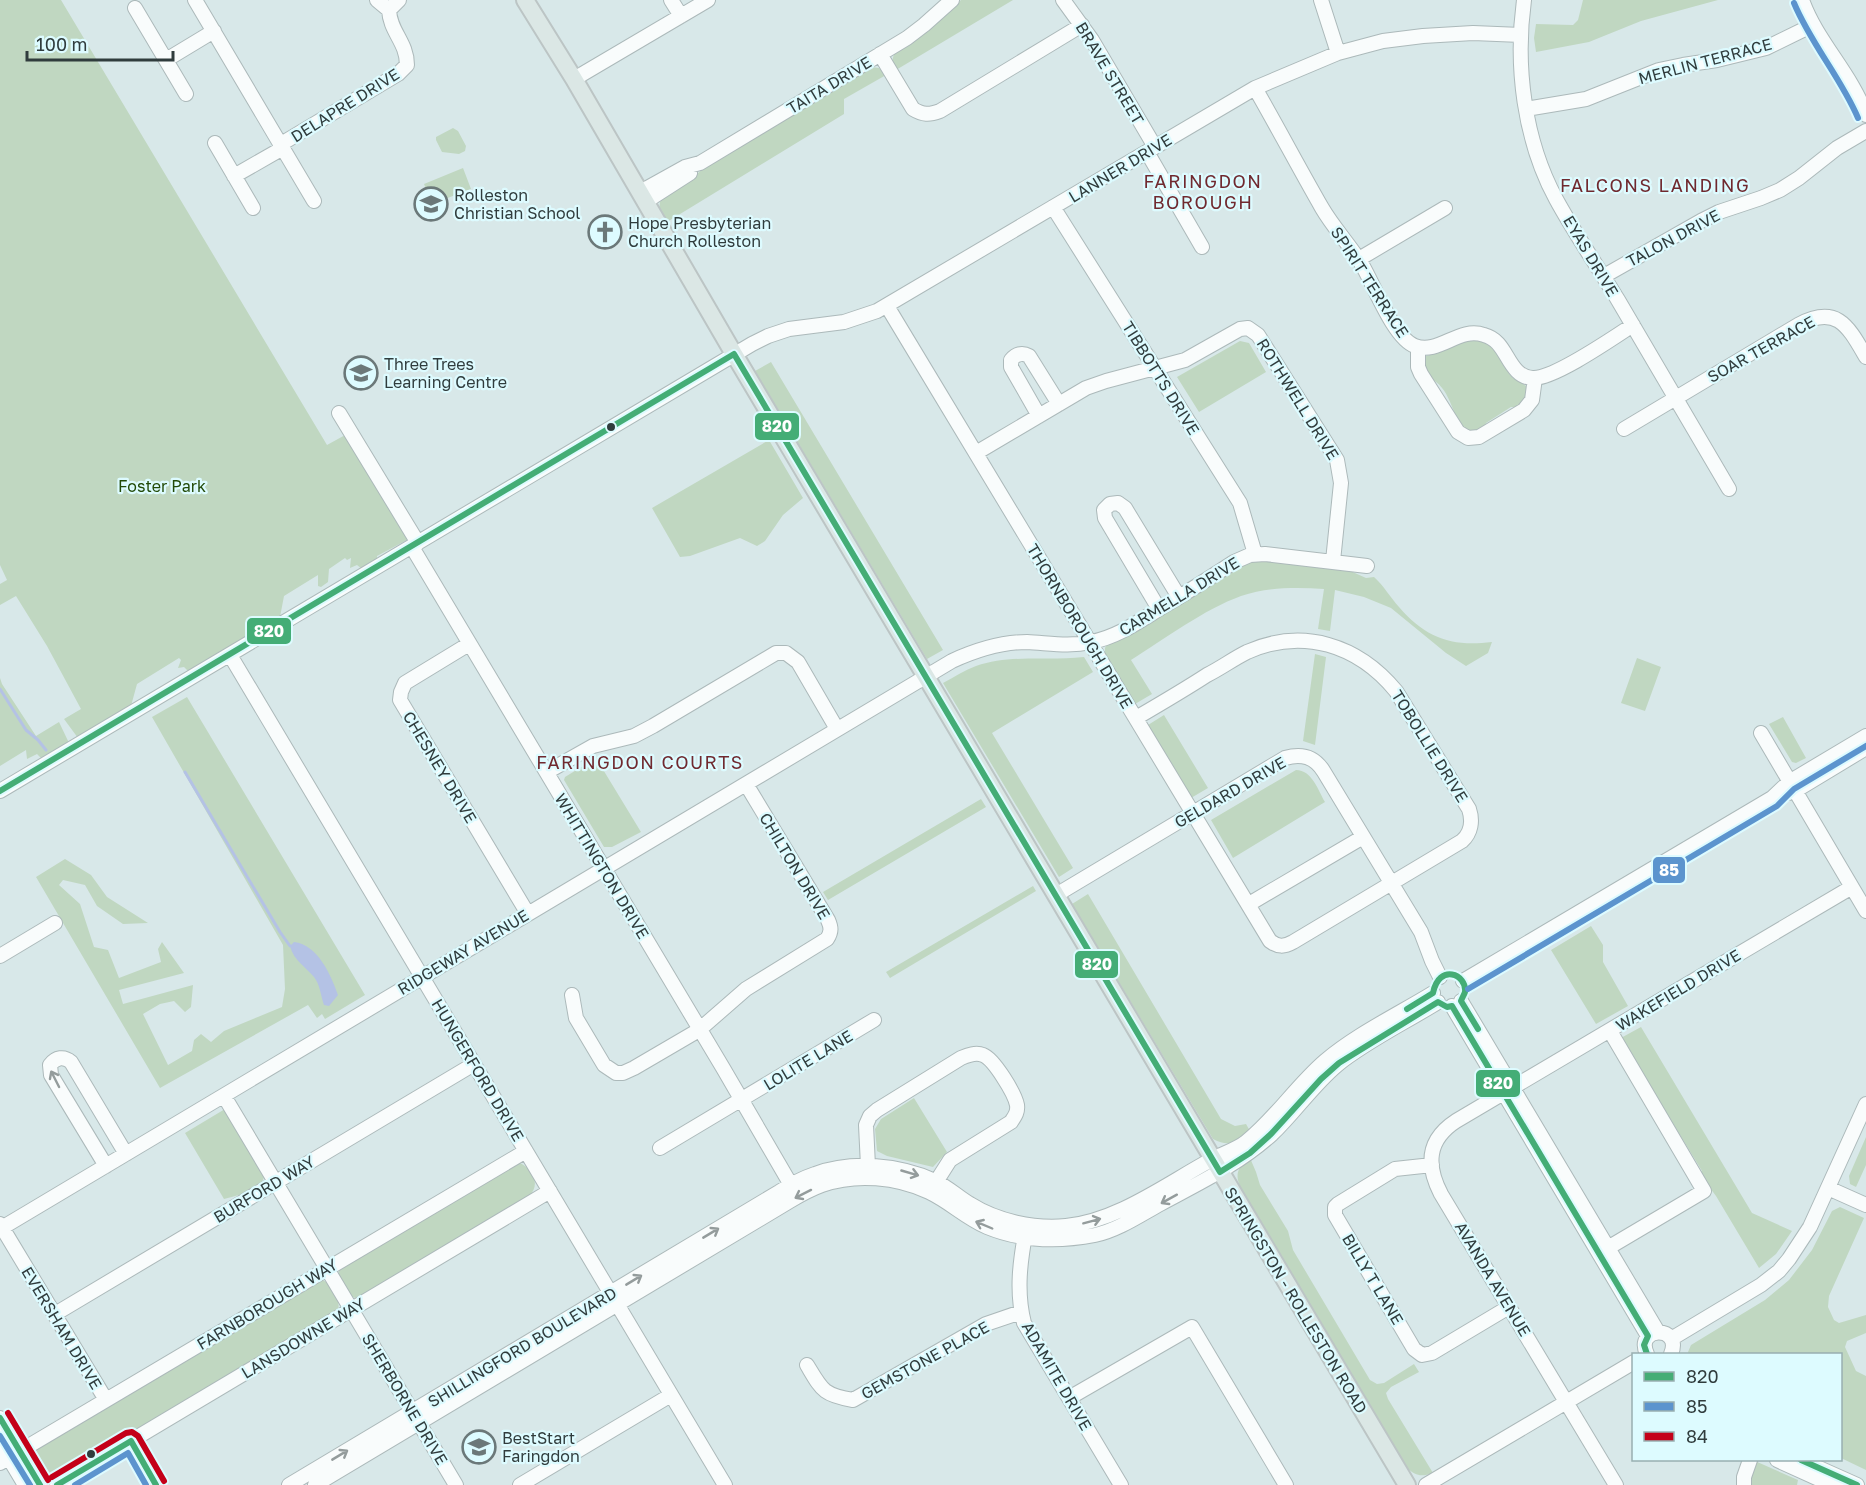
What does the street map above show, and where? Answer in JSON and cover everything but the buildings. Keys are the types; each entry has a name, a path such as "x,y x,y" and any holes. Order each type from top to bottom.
{"main road":[{"name":"SPRINGSTON - ROLLESTON ROAD","path":"525,0 1407,1485"}],"street":[{"path":"195,0 314,201"},
{"path":"377,0 394,5"},
{"path":"671,0 681,16"},
{"path":"574,79 708,0"},
{"name":"TAITA DRIVE","path":"643,197 685,167 700,163 880,54 924,25 952,0"},
{"name":"BRAVE STREET","path":"1063,0 1082,26 1202,247"},
{"path":"1321,0 1338,53"},
{"name":"EYAS DRIVE","path":"1524,0 1521,34 1522,70 1526,109 1540,162 1552,190 1729,489"},
{"path":"1802,0 1813,25 1862,102 1866,115"},
{"name":"DELAPRE DRIVE","path":"282,146 398,74 407,64 407,54 392,27 394,5"},
{"path":"135,8 186,94"},
{"name":"MERLIN TERRACE","path":"1526,109 1586,99 1659,70 1683,64 1717,60 1766,48 1813,25"},
{"path":"880,54 913,109 921,114 930,115 1082,26"},
{"path":"166,60 214,31"},
{"name":"LANNER DRIVE","path":"0,792 734,354 778,332 855,319 887,306 1255,88 1338,53 1383,41 1473,33 1521,34"},
{"name":"SPIRIT TERRACE","path":"1255,88 1322,208 1336,231 1359,259 1377,298 1401,334 1412,345 1418,347 1431,347 1462,334 1486,335 1502,348 1518,372 1529,378 1535,378"},
{"name":"TALON DRIVE","path":"1604,276 1710,217 1780,190 1837,148 1866,131"},
{"path":"215,143 253,208"},
{"path":"234,176 282,146"},
{"name":"TIBBOTTS DRIVE","path":"1053,207 1240,503 1255,554"},
{"path":"1359,259 1445,208"},
{"name":"THORNBOROUGH DRIVE","path":"887,306 1270,941 1276,945"},
{"name":"SOAR TERRACE","path":"1675,398 1817,316 1842,321 1849,328 1866,357"},
{"path":"1418,347 1418,367 1421,374 1458,432 1468,438 1479,437 1524,410 1532,400 1535,378 1552,374 1633,326"},
{"name":"ROTHWELL DRIVE","path":"976,453 1096,384 1175,364 1195,356 1240,329 1248,328 1256,332 1330,448 1339,467 1341,483 1333,561"},
{"path":"1039,416 1011,367 1011,360 1017,354 1025,354 1032,360 1059,404"},
{"path":"1624,429 1675,398"},
{"name":"WHITTINGTON DRIVE","path":"339,413 469,644 791,1185"},
{"path":"1159,609 1105,518 1104,510 1110,504 1118,503 1125,508 1179,597"},
{"path":"1125,551 1144,540"},
{"name":"CARMELLA DRIVE","path":"926,676 965,655 1000,645 1024,642 1065,645 1091,642 1125,630 1234,562 1255,554 1367,566"},
{"name":"TOBOLLIE DRIVE","path":"1136,718 1237,657 1262,647 1291,641 1311,641 1333,645 1358,656 1379,672 1400,696 1471,815 1470,830 1462,841 1392,884 1286,946 1276,945"},
{"name":"CHESNEY DRIVE","path":"469,644 405,683 400,700 528,914"},
{"path":"547,772 593,747 634,735 653,726 776,653 791,655 798,662 837,729"},
{"name":"HUNGERFORD DRIVE","path":"230,655 725,1485"},
{"name":"RIDGEWAY AVENUE","path":"1,1227 926,676"},
{"path":"1761,733 1866,911"},
{"path":"1463,981 1792,786 1866,736"},
{"path":"1792,786 1866,748"},
{"name":"GELDARD DRIVE","path":"1056,895 1285,758 1299,755 1313,759 1321,767 1421,932 1440,977"},
{"name":"CHILTON DRIVE","path":"699,1030 746,989 818,946 831,933 828,920 746,784"},
{"path":"1249,904 1363,837"},
{"name":"WAKEFIELD DRIVE","path":"1509,1091 1852,887"},
{"path":"0,956 55,923"},
{"path":"1455,975 1463,981 1466,992 1457,1004 1447,1007 1435,998 1434,984 1440,977 1455,975"},
{"path":"572,995 576,1018 604,1065 616,1072 623,1073 634,1068 699,1030"},
{"name":"SHILLINGFORD BOULEVARD","path":"290,1485 416,1417 665,1269 821,1185 851,1178 887,1179 929,1192 988,1228 1026,1231 1064,1240 1097,1234 1125,1223 1216,1165 1250,1153 1271,1134 1321,1079 1339,1064 1435,998"},
{"path":"1457,1004 1653,1334"},
{"name":"LOLITE LANE","path":"660,1148 874,1020"},
{"path":"1604,1251 1704,1191 1610,1031"},
{"path":"868,1166 866,1125 870,1116 961,1059 971,1054 982,1054 990,1059 1013,1093 1017,1113 1011,1122 950,1160 936,1182"},
{"path":"106,1166 51,1075 50,1065 57,1058 71,1062 126,1154"},
{"name":"BURFORD WAY","path":"55,1314 474,1064"},
{"path":"1432,1165 1433,1148 1441,1133 1456,1121 1509,1091"},
{"name":"SHERBORNE DRIVE","path":"224,1096 456,1485"},
{"path":"74,1112 94,1100"},
{"path":"1671,1339 1743,1297 1779,1271 1810,1227 1866,1104"},
{"name":"FARNBOROUGH WAY","path":"10,1457 526,1150"},
{"name":"AVANDA AVENUE","path":"1432,1165 1441,1194 1616,1485"},
{"name":"BILLY T LANE","path":"1432,1165 1395,1169 1338,1204 1335,1207 1335,1215 1414,1348 1422,1355 1432,1353 1509,1307"},
{"name":"SHILLINGFORD BOULEVARD","path":"665,1269 791,1185 815,1174 848,1167 868,1166 903,1171 936,1182 971,1205 1026,1231"},
{"path":"1828,1188 1866,1205"},
{"name":"LANSDOWNE WAY","path":"57,1485 550,1191"},
{"name":"EVERSHAM DRIVE","path":"1,1227 106,1400"},
{"name":"ADAMITE DRIVE","path":"1026,1231 1019,1281 1024,1323 1121,1485"},
{"name":"GEMSTONE PLACE","path":"807,1365 822,1389 835,1397 853,1400 986,1324 1021,1312"},
{"path":"1069,1398 1192,1327 1286,1485"},
{"path":"1653,1334 1666,1334 1671,1339 1673,1347 1671,1353"},
{"path":"1646,1353 1644,1345 1653,1334"},
{"path":"1426,1485 1632,1363"},
{"path":"520,1485 671,1395"},
{"name":"SHILLINGFORD BOULEVARD","path":"315,1485 416,1417"},
{"path":"0,1418 10,1457 40,1485"},
{"path":"131,1441 156,1485"},
{"path":"0,1443 25,1485"},
{"path":"1744,1485 1744,1477 1750,1461"},
{"path":"1779,1461 1832,1485"},
{"path":"1803,1461 1857,1485"}],"green space":[{"name":"Foster Park","path":"0,0 61,0 327,445 347,434 405,532 407,540 377,556 377,559 362,569 357,565 350,568 351,558 347,560 345,558 329,569 328,582 321,587 318,586 318,575 284,596 280,617 188,671 184,667 178,668 181,660 179,658 137,684 131,706 78,738 64,719 81,709 47,646 16,596 0,605 0,584 7,580 0,565"},
{"path":"961,0 1013,0 896,70 893,65 895,52 933,26"},
{"path":"1583,0 1718,0 1641,21 1589,42 1536,52 1534,38 1536,24 1573,25 1578,20"},
{"path":"871,67 879,68 886,75 844,99 844,114 667,222 659,210 660,202 665,195 704,168"},
{"path":"453,128 458,131 466,146 465,151 459,154 442,152 436,140 436,137"},
{"path":"463,168 471,189 432,204 424,184"},
{"path":"1468,339 1491,346 1510,375 1525,385 1529,395 1518,407 1511,407 1486,423 1485,427 1477,432 1464,431 1442,387 1429,378 1423,361 1426,356"},
{"path":"1240,341 1249,343 1266,372 1199,412 1177,377"},
{"path":"771,362 943,650 927,659 755,371"},
{"path":"769,440 803,498 783,515 765,541 757,546 740,538 690,556 680,557 652,508"},
{"path":"1254,560 1346,569 1366,578 1374,577 1409,618 1429,633 1464,643 1492,642 1488,653 1466,666 1446,653 1391,608 1364,597 1335,590 1330,631 1318,629 1324,589 1272,589 1241,596 1213,609 1131,660 1152,694 1135,704 1105,655 1107,644"},
{"path":"1315,654 1326,657 1315,745 1303,741"},
{"path":"1084,657 1093,672 992,733 1073,868 1059,877 943,683 989,662"},
{"path":"1637,658 1661,667 1645,711 1621,703"},
{"path":"0,678 36,736 59,722 69,743 42,759 37,754 27,759 26,750 0,766"},
{"path":"187,697 365,995 325,1019 322,1014 317,1018 308,1005 160,1088 36,877 65,859 91,875 107,897 148,923 123,924 97,906 85,885 63,880 59,885 80,904 94,947 108,950 119,978 161,962 158,949 162,942 184,973 119,990 123,1004 193,985 191,1007 185,1012 174,1001 160,1004 143,1014 168,1065 192,1051 194,1040 201,1034 211,1042 224,1031 282,1007 285,989 283,945 152,717"},
{"path":"1164,715 1208,788 1191,798 1148,725"},
{"path":"1783,717 1806,758 1796,763 1792,762 1769,724"},
{"path":"596,758 641,832 612,847 604,847 564,780 565,777"},
{"path":"1296,770 1310,777 1325,802 1233,858 1211,820"},
{"path":"981,799 986,807 828,900 823,892"},
{"path":"1033,886 1036,891 890,978 886,972"},
{"path":"1088,894 1221,1119 1235,1126 1246,1124 1250,1131 1237,1140 1224,1143 1213,1139 1072,904"},
{"path":"1591,926 1603,945 1603,962 1628,1006 1596,1024 1551,950"},
{"path":"1641,1027 1752,1213 1792,1231 1776,1254 1759,1268 1716,1196 1699,1173 1702,1171 1652,1089 1619,1039"},
{"path":"914,1098 947,1152 933,1167 887,1156 877,1151 875,1129 881,1119"},
{"path":"225,1109 264,1177 262,1182 253,1189 224,1199 185,1133"},
{"path":"1866,1137 1866,1165 1856,1187 1850,1184 1849,1176"},
{"path":"1250,1158 1260,1185 1288,1231 1293,1250 1370,1380 1377,1384 1384,1383 1414,1364 1419,1372 1391,1387 1386,1393 1433,1473 1419,1475 1407,1468 1243,1193 1238,1181 1239,1169"},
{"path":"520,1163 529,1169 534,1178 533,1192 529,1196 362,1296 355,1298 351,1296 338,1275 340,1268"},
{"path":"1840,1207 1864,1218 1829,1296 1828,1307 1834,1320 1839,1323 1866,1315 1866,1333 1847,1341 1845,1347 1856,1371 1866,1376 1866,1470 1842,1458 1842,1353 1688,1352 1691,1345 1765,1300 1789,1280 1812,1250 1832,1211"},
{"path":"322,1280 329,1284 335,1292 338,1310 55,1478 46,1478 40,1474 32,1458 35,1450"},
{"path":"1755,1461 1798,1480 1797,1485 1747,1485"}],"water":[{"path":"294,942 302,944 317,955 332,979 338,995 329,1006 324,1005 316,980 294,956 290,946"}],"waterway":[{"path":"0,689 26,730 46,750"},
{"path":"185,772 290,946"}],"transit line":[{"name":"85","path":"1794,3 1858,118"},
{"name":"820","path":"0,791 734,354 1220,1172 1250,1153 1271,1134 1321,1079 1339,1063 1438,1002 1447,1007 1452,1006 1648,1336 1644,1345 1647,1353"},
{"name":"85","path":"1468,989 1777,806 1794,789 1866,746"},
{"name":"820","path":"1407,1009 1433,993 1441,978 1452,974 1462,980 1465,992 1461,1001 1478,1029"},
{"name":"84","path":"8,1413 48,1480"},
{"name":"820","path":"0,1418 40,1485"},
{"name":"84","path":"52,1477 126,1433 132,1432 138,1436 164,1481"},
{"name":"85","path":"0,1436 30,1485"},
{"name":"820","path":"57,1485 131,1441 156,1485"},
{"name":"85","path":"75,1485 128,1453 146,1485"},
{"name":"820","path":"1803,1461 1857,1485"}],"place":[{"name":"Rolleston Christian School","path":"431,204"},
{"name":"Hope Presbyterian Church Rolleston","path":"605,232"},
{"name":"Three Trees Learning Centre","path":"361,373"},
{"name":"BestStart Faringdon","path":"479,1447"}],"district":[{"name":"FALCONS LANDING","path":"1655,185"},
{"name":"FARINGDON BOROUGH","path":"1203,192"},
{"name":"FARINGDON COURTS","path":"640,762"}]}
